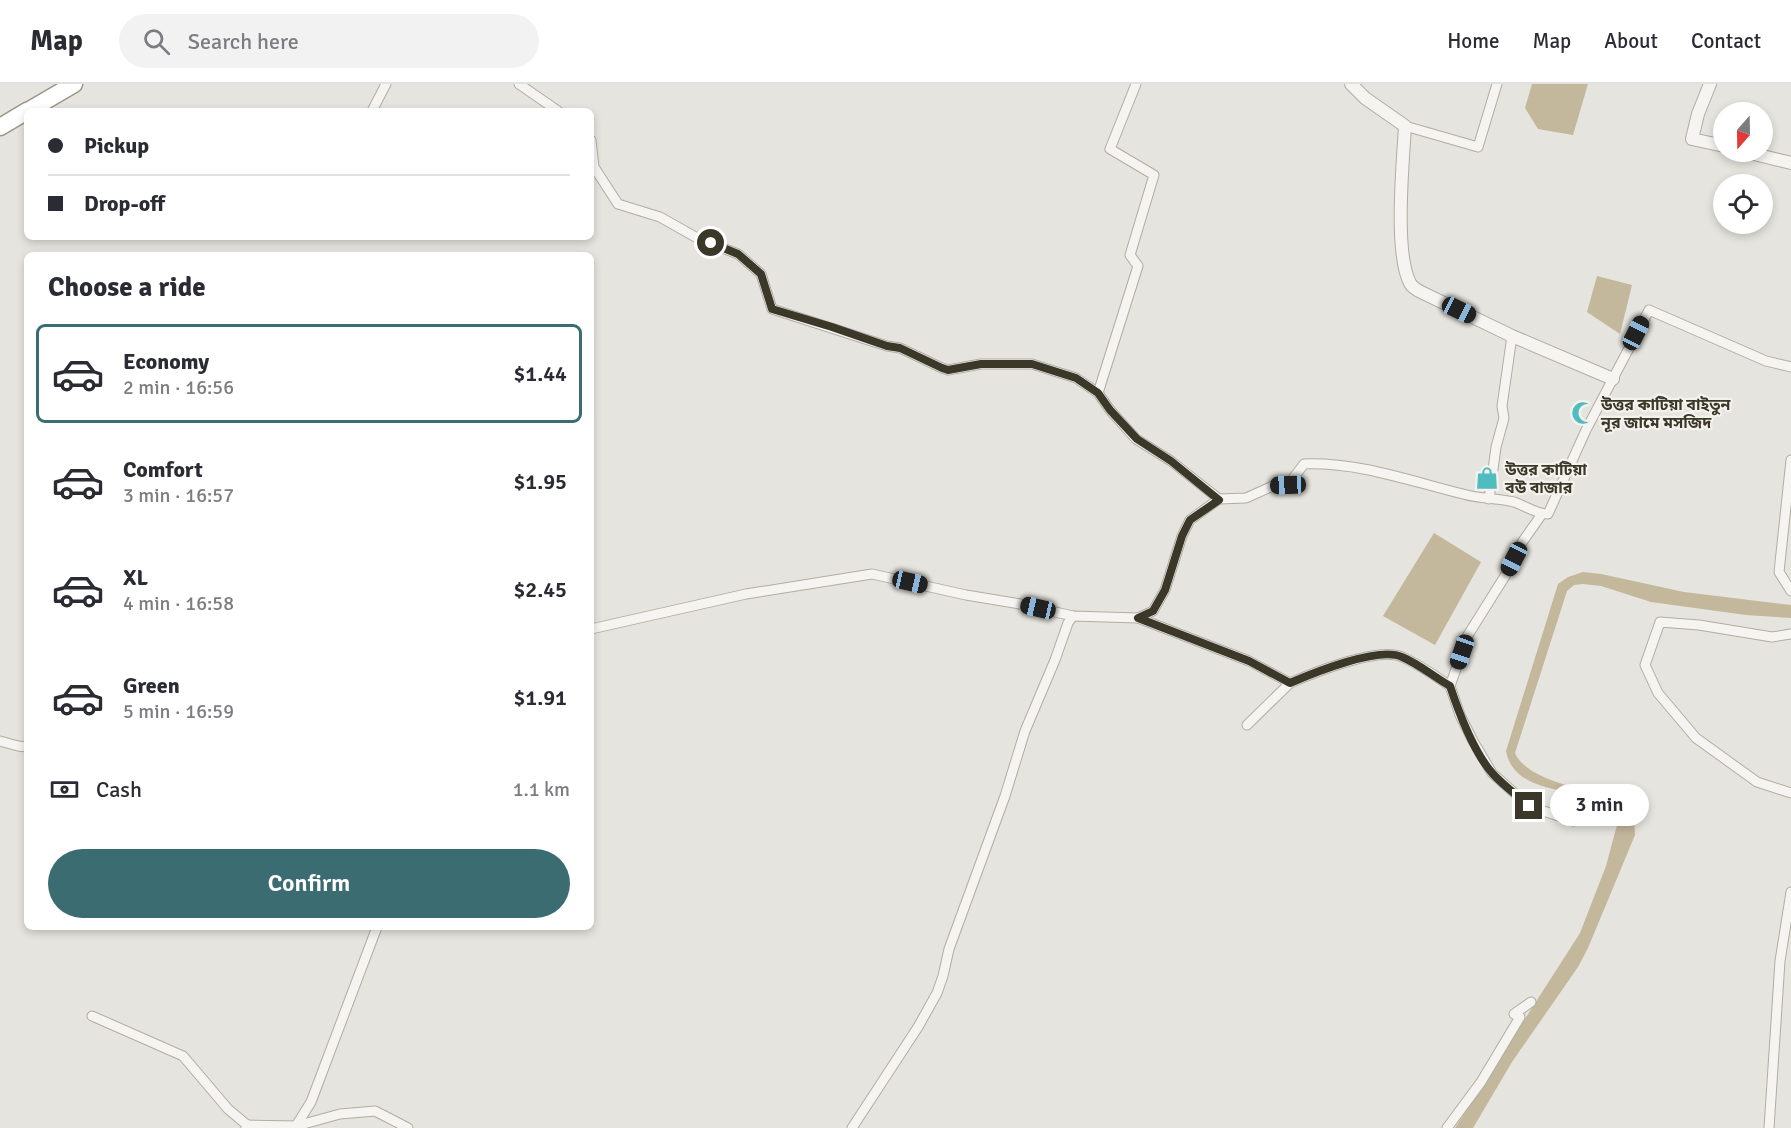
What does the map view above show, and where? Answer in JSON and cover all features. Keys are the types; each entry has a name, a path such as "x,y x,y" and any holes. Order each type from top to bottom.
{"highway":[{"path":"32,108 74,84"},
{"path":"0,127 24,113"}],"street":[{"path":"374,108 386,84"},
{"path":"519,84 554,108"},
{"path":"1098,393 1138,266 1130,255 1154,175 1110,149 1136,84"},
{"path":"1351,84 1365,98 1405,126 1478,147 1497,84"},
{"path":"1710,84 1698,114 1692,139 1713,144"},
{"path":"1405,126 1402,239 1411,285 1512,336 1613,379"},
{"path":"1773,158 1791,162"},
{"path":"594,167 618,204 660,217 699,239 738,254 761,274 772,309 887,346 900,348 948,370 981,364 1032,364 1076,378 1098,393 1110,410 1137,439 1171,461 1219,500"},
{"path":"1138,618 1153,611 1165,590 1182,536 1190,520 1219,500 1246,498 1275,485 1288,485 1304,464 1330,463 1408,479 1466,495 1514,502 1542,514 1548,514 1586,430 1650,310 1766,361 1791,367"},
{"path":"1489,499 1496,447 1504,418 1502,406 1512,336"},
{"path":"1791,460 1779,572 1791,591"},
{"path":"1542,514 1523,541 1505,576 1468,634 1450,686 1460,715 1492,773 1529,806 1573,821"},
{"path":"594,628 746,594 872,574 1073,616 1138,618 1249,661 1290,683"},
{"path":"852,1128 918,1027 937,993 949,949 1005,796 1025,731 1068,623 1073,616"},
{"path":"1791,634 1772,637 1660,622 1645,665 1658,693 1696,738 1757,782 1791,793"},
{"path":"1247,725 1290,683 1324,668 1383,654 1400,656 1450,686"},
{"path":"0,741 24,747"},
{"path":"1769,1128 1780,961 1791,892"},
{"path":"296,1126 311,1102 376,930"},
{"path":"1447,1128 1481,1082 1520,1017 1514,1014 1531,1002"},
{"path":"92,1016 183,1056 228,1109 247,1126 296,1126 340,1114 375,1112 408,1128"}],"shaded area":[{"path":"1532,84 1588,84 1573,135 1538,129 1525,108"},
{"path":"1597,276 1632,285 1620,334 1587,312"},
{"path":"1434,533 1481,562 1435,645 1383,616"},
{"path":"1583,572 1684,592 1791,605 1791,618 1746,615 1651,602 1601,586 1574,585 1567,591 1515,753 1527,767 1546,778 1568,786 1607,795 1617,800 1634,817 1635,835 1578,967 1512,1062 1473,1128 1455,1128 1580,933 1606,866 1617,825 1616,814 1601,802 1546,787 1520,775 1511,765 1506,751 1558,584 1568,577"}],"place":[{"name":"উত্তর কাটিয়া বাইতুন নূর জামে মসজিদ","path":"1583,413"},
{"name":"উত্তর কাটিয়া বউ বাজার","path":"1487,478"}],"route":[{"path":"711,243 738,254 761,274 772,309 887,346 900,348 948,370 981,364 1032,364 1076,378 1098,393 1110,410 1137,439 1171,461 1219,500 1190,520 1182,536 1165,590 1153,611 1138,618 1249,661 1290,683 1324,668 1383,654 1400,656 1450,686 1460,715 1492,773 1529,806"}]}
